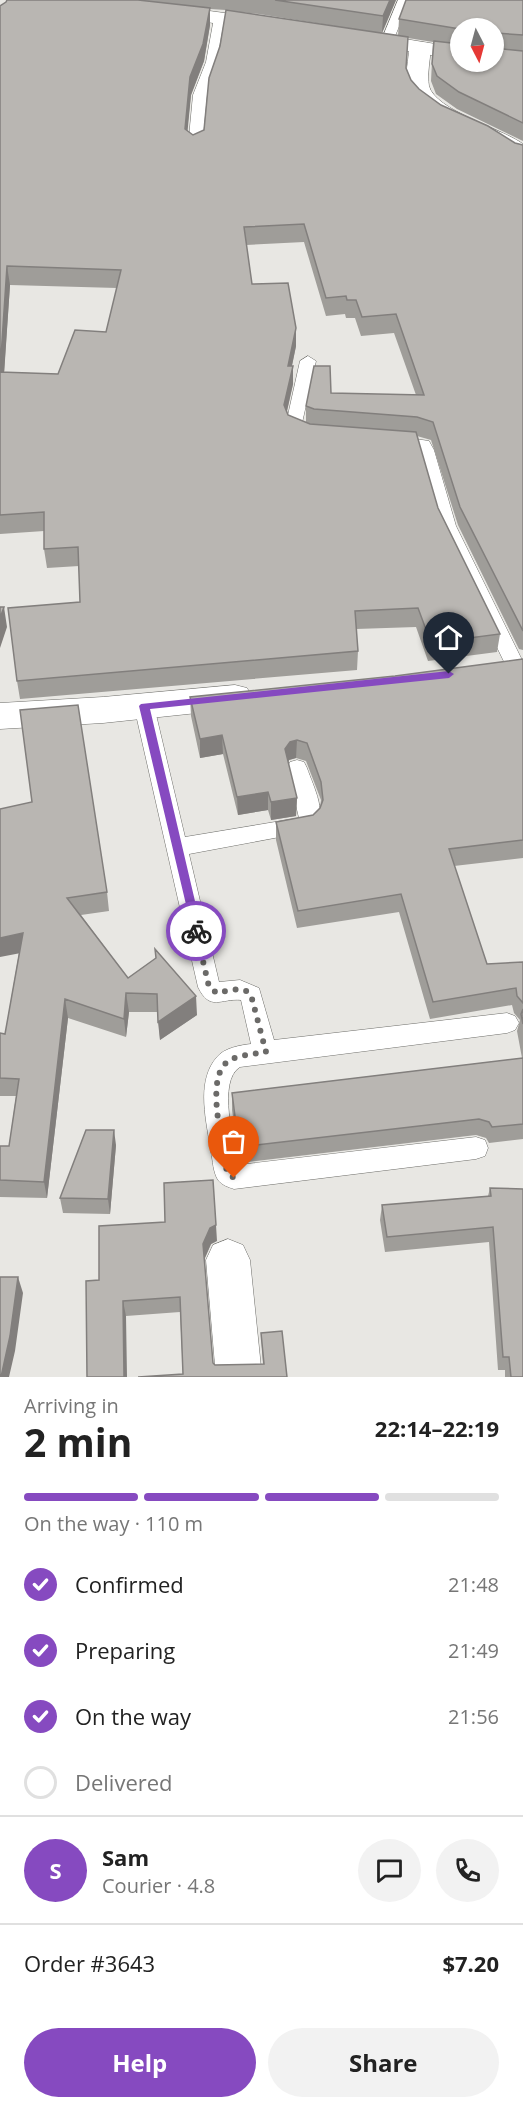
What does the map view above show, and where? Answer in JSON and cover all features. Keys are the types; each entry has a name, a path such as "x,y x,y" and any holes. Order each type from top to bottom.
{"street":[{"path":"149,9 287,27"},
{"path":"343,35 450,52"},
{"path":"420,48 418,85 424,97 443,114 504,141 523,155"},
{"path":"482,669 519,664"},
{"path":"0,716 144,706 262,694"},
{"path":"228,1260 239,1377"}],"lane":[{"path":"387,41 404,0"},
{"path":"195,147 200,95 212,62 220,18"},
{"path":"308,361 294,424 301,432 321,436"},
{"path":"380,440 423,445 447,526 519,664"},
{"path":"144,706 209,987 217,993 242,989 248,991 266,1052"},
{"path":"177,847 305,825 310,821 311,816 297,768"},
{"path":"476,1148 234,1178 227,1172 215,1089 225,1064 235,1058 266,1052 507,1023"}],"building":[{"path":"7,0 138,0 210,8 203,44 190,77 185,129 193,135 204,130 209,78 220,46 226,10 408,37 406,68 411,80 419,89 441,105 523,145 523,631 460,507 433,422 417,417 314,409 306,406 314,366 330,366 331,393 424,395 396,314 362,317 356,300 347,300 346,296 326,298 304,224 244,227 252,284 288,283 296,328 288,366 293,366 284,405 288,415 310,424 416,432 438,508 500,634 431,643 418,608 355,611 358,651 17,681 8,608 80,602 78,547 44,549 44,512 0,515 0,372 0,6","holes":["7,266 121,270 106,332 75,330 58,374 0,372"]},
{"path":"275,0 390,0 383,16"},
{"path":"406,0 523,0 523,35 504,34 504,18 450,18 450,27 399,19"},
{"path":"434,41 450,43 450,72 504,72 504,49 523,51 523,123 459,92 437,76 432,64"},
{"path":"523,659 523,840 449,849 487,964 523,962 523,1003 517,996 516,988 433,1002 401,894 298,911 276,822 313,815 320,808 323,800 321,782 307,743 297,740 290,742 285,749 297,798 271,802 268,792 237,797 222,735 200,739 190,697 395,676"},
{"path":"78,705 107,892 67,898 128,978 156,958 155,949 196,996 158,1022 157,994 126,993 124,1019 65,999 44,1182 0,1180 0,1146 9,1146 19,1079 0,1078 0,1033 5,1034 23,933 0,938 0,809 32,802 20,710"},
{"path":"523,1058 523,1124 492,1127 489,1122 479,1119 239,1147 232,1093"},
{"path":"86,1130 114,1130 108,1199 60,1198"},
{"path":"213,1180 216,1225 210,1228 203,1244 213,1363 215,1365 264,1364 261,1333 282,1331 287,1377 138,1377 183,1374 180,1297 123,1301 124,1377 87,1377 86,1281 99,1280 99,1226 165,1222 164,1183"},
{"path":"490,1188 523,1189 523,1377 511,1377 509,1357 503,1357 493,1227 387,1237 382,1205 491,1196"},
{"path":"0,1277 18,1277 10,1336 1,1377 0,1377"}],"way so far":[{"path":"196,931 209,987 217,993 242,989 248,991 266,1052 235,1058 225,1064 215,1089 227,1172 234,1178"}],"route":[{"path":"196,931 144,706 449,674"}]}
